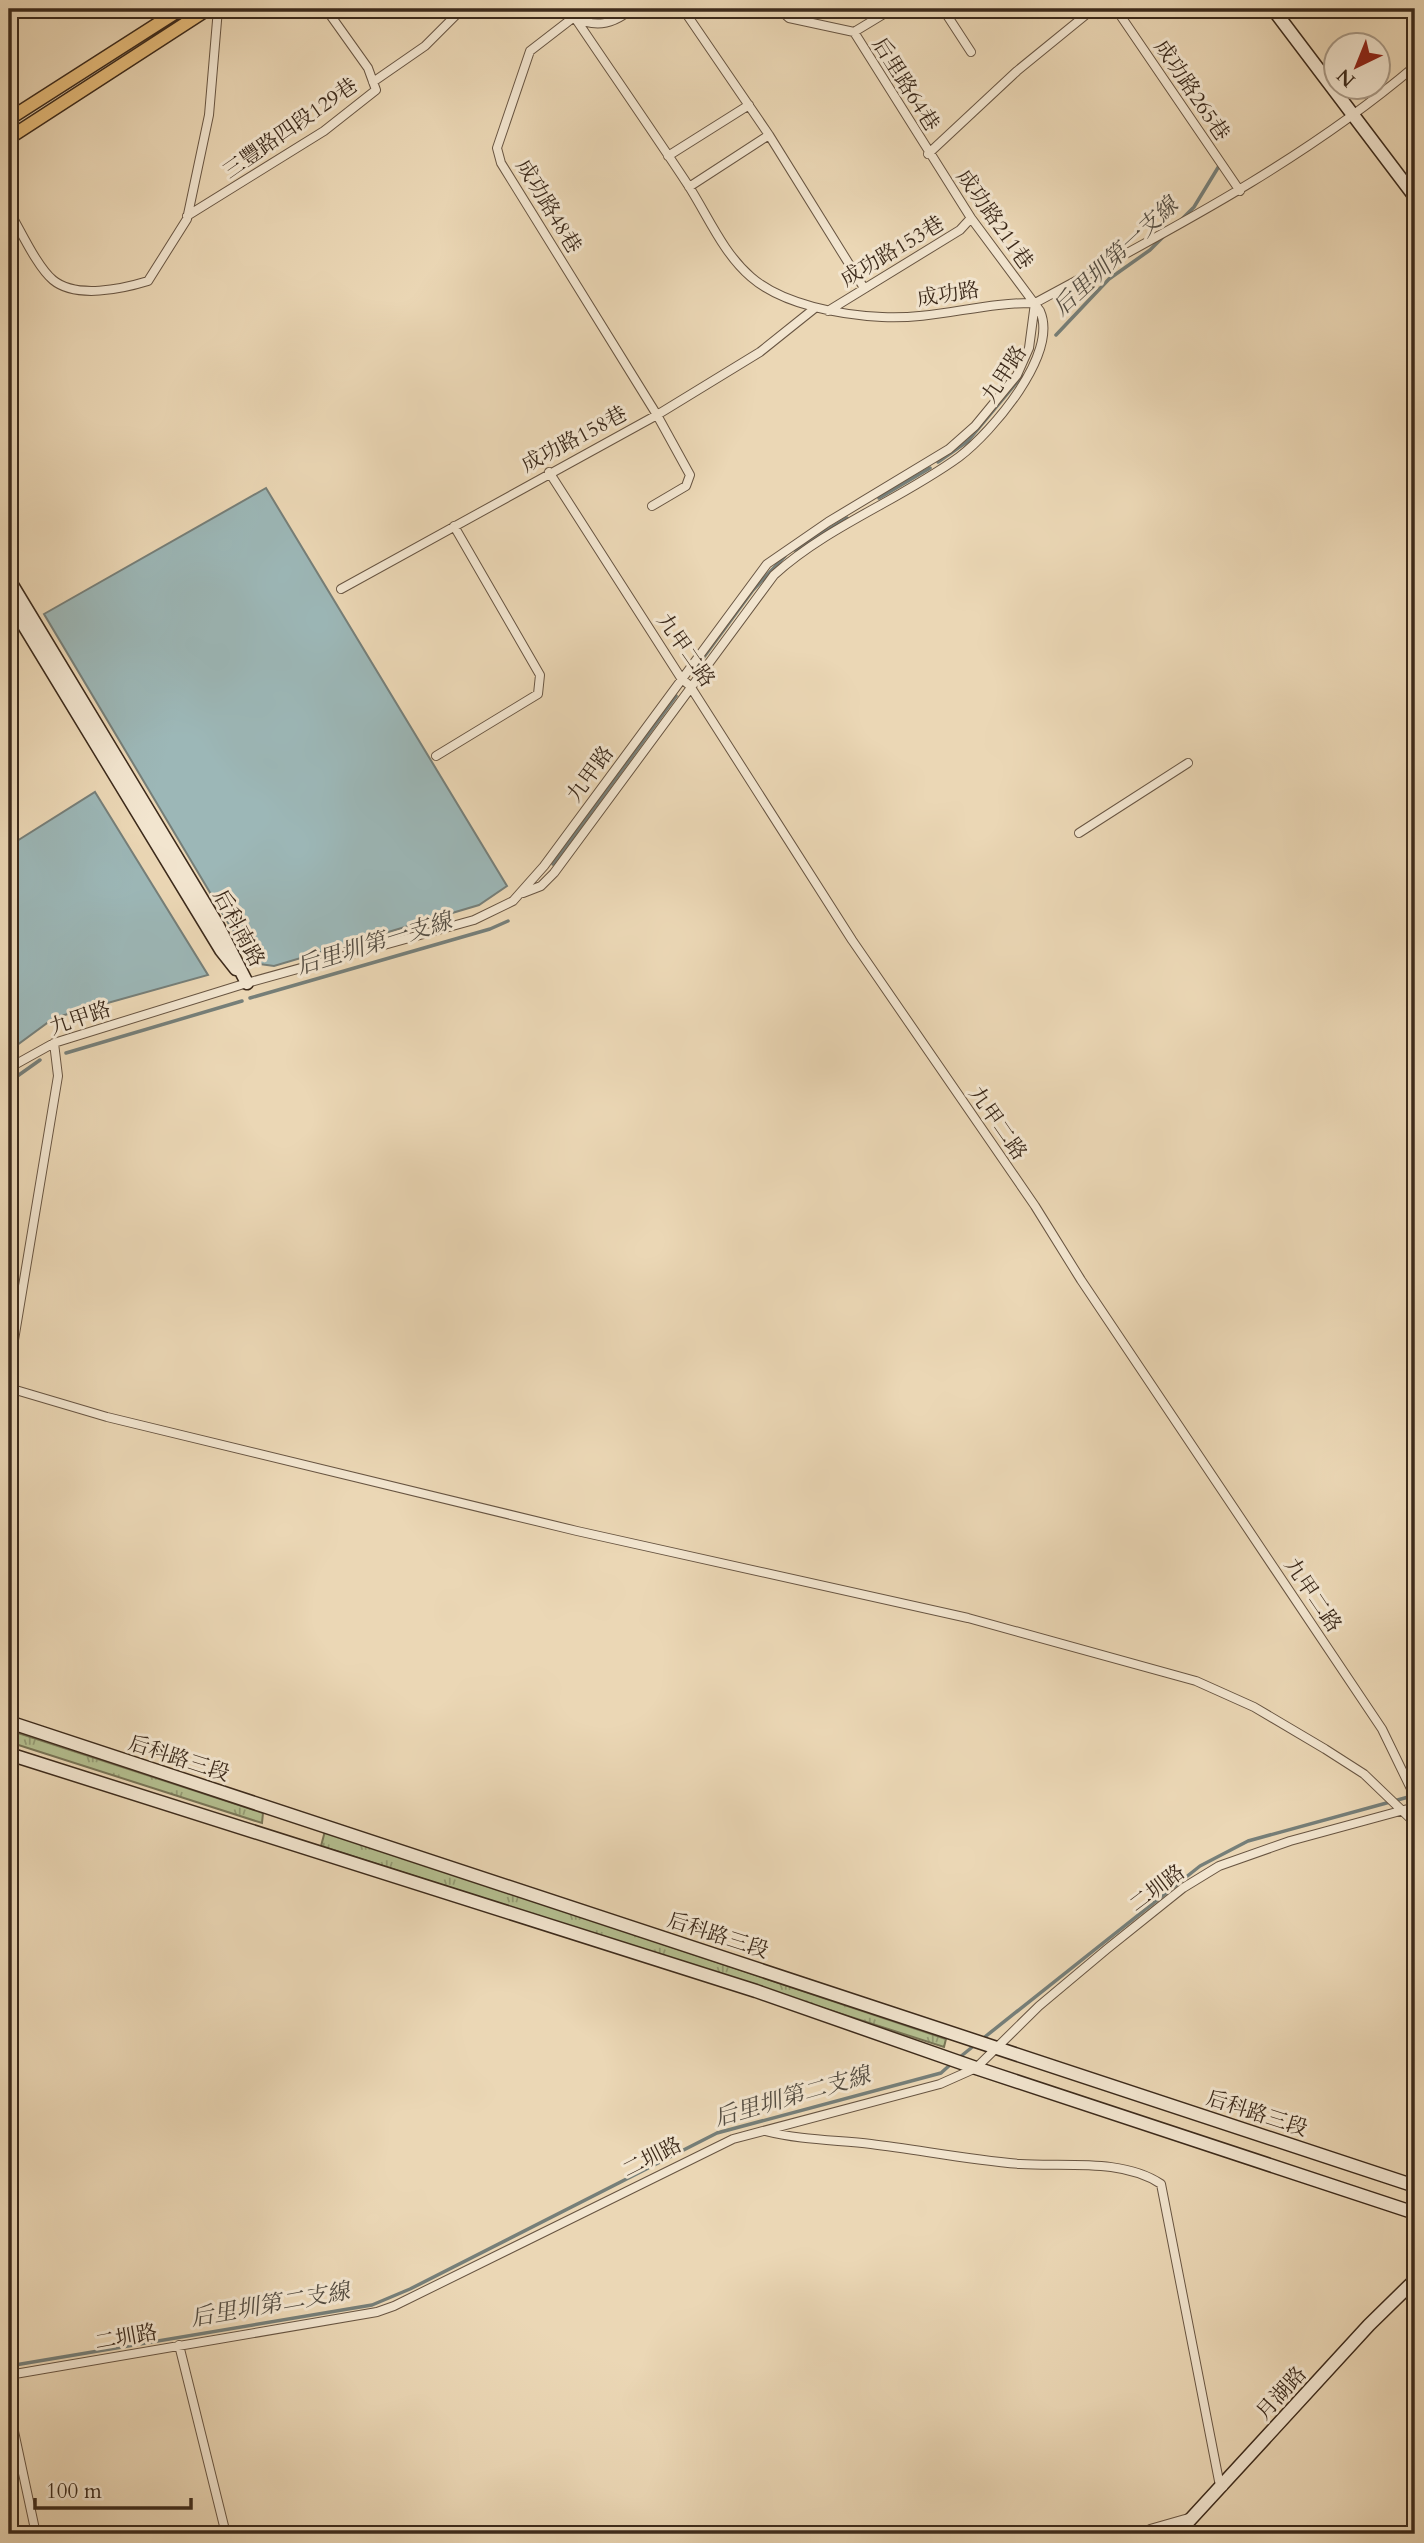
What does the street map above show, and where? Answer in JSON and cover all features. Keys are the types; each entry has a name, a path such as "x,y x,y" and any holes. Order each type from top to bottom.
{"main road":[{"path":"9,119 180,9"},
{"path":"9,138 208,9"}],"street":[{"path":"9,211 51,278 64,287 115,291 148,281 187,216 208,126 218,9"},
{"path":"326,9 368,68 373,82"},
{"name":"三豐路四段129巷","path":"187,216 324,131 376,90 373,82 425,46 462,9"},
{"path":"571,13 589,25 614,20 631,9"},
{"path":"683,9 750,105 864,288"},
{"path":"779,9 789,18 854,32 892,9"},
{"path":"943,9 971,52"},
{"path":"928,154 1017,71 1093,9"},
{"name":"成功路265巷","path":"1116,9 1240,191"},
{"path":"1273,9 1415,197"},
{"name":"成功路","path":"571,13 689,187 719,237 751,278 815,308 882,317 913,317 1002,302 1035,303 1240,191 1415,66"},
{"name":"成功路48巷","path":"571,13 530,51 498,148 501,163 657,415 690,475 686,486 652,506"},
{"name":"后里路64巷","path":"854,32 928,154"},
{"path":"668,156 750,105"},
{"path":"689,187 769,135"},
{"name":"成功路211巷","path":"928,154 971,218 1035,303"},
{"name":"成功路153巷","path":"828,311 960,230 971,218"},
{"name":"九甲路","path":"523,893 767,564 828,522 949,449 975,426 1017,375 1029,348 1035,303"},
{"name":"九甲路","path":"9,1068 54,1043 247,983 474,920 501,909 523,893 541,886 554,873 759,592 790,561 960,456 984,433 1027,379 1042,350 1044,318 1035,303"},
{"name":"成功路158巷","path":"341,589 549,472 657,415 760,352 815,308"},
{"name":"九甲二路","path":"549,472 681,678 690,685 852,940 1035,1206 1081,1280 1382,1729 1415,1797"},
{"path":"436,756 538,694 540,675 454,526"},
{"name":"后科南路","path":"9,580 21,611 217,924 247,983"},
{"name":"后科南路","path":"9,601 21,611"},
{"path":"1079,833 1188,764"},
{"path":"9,1370 58,1076 54,1043"},
{"path":"9,1388 107,1417 577,1531 968,1618 1196,1681 1254,1707 1364,1774 1415,1823"},
{"name":"后科路三段","path":"9,1722 1415,2186"},
{"name":"后科路三段","path":"9,1754 756,1991 975,2068 1415,2213"},
{"name":"二圳路","path":"9,2375 377,2312 394,2306 695,2155 764,2130 940,2084 975,2068 1107,1949 1183,1888 1219,1866 1290,1841 1415,1807"},
{"path":"764,2130 790,2137 842,2141 1018,2164 1102,2167 1147,2175 1161,2184 1203,2406 1219,2480 1223,2487"},
{"name":"月湖路","path":"1179,2533 1369,2325 1415,2280"},
{"path":"179,2345 226,2534"},
{"path":"9,2408 36,2534"},
{"path":"1146,2534 1150,2529 1194,2516"}],"green space":[{"path":"9,1730 263,1813 262,1823 9,1742"},
{"path":"325,1831 946,2039 944,2047 321,1846"}],"water":[{"path":"266,488 507,886 479,905 274,966 252,963 44,614"},
{"path":"95,792 208,975 54,1018 9,1051 9,846"}],"waterway":[{"name":"后里圳第一支線","path":"1182,219 1194,207 1219,166"},
{"name":"后里圳第一支線","path":"1056,335 1109,279 1150,250 1164,236"},
{"name":"后里圳第一支線","path":"938,462 968,441 1022,376"},
{"name":"后里圳第一支線","path":"879,498 930,468"},
{"name":"后里圳第一支線","path":"795,550 847,518"},
{"name":"后里圳第一支線","path":"695,669 753,590 785,556"},
{"name":"后里圳第一支線","path":"553,864 676,696"},
{"name":"后里圳第一支線","path":"250,998 490,929 508,921"},
{"name":"后里圳第一支線","path":"66,1053 242,1001"},
{"name":"后里圳第一支線","path":"9,1082 40,1060"},
{"name":"后里圳第二支線","path":"981,2040 1200,1866 1248,1841 1412,1796"},
{"name":"后里圳第二支線","path":"960,2057 976,2044"},
{"name":"后里圳第二支線","path":"9,2366 372,2305 410,2289 717,2133 941,2073 951,2064"}]}
